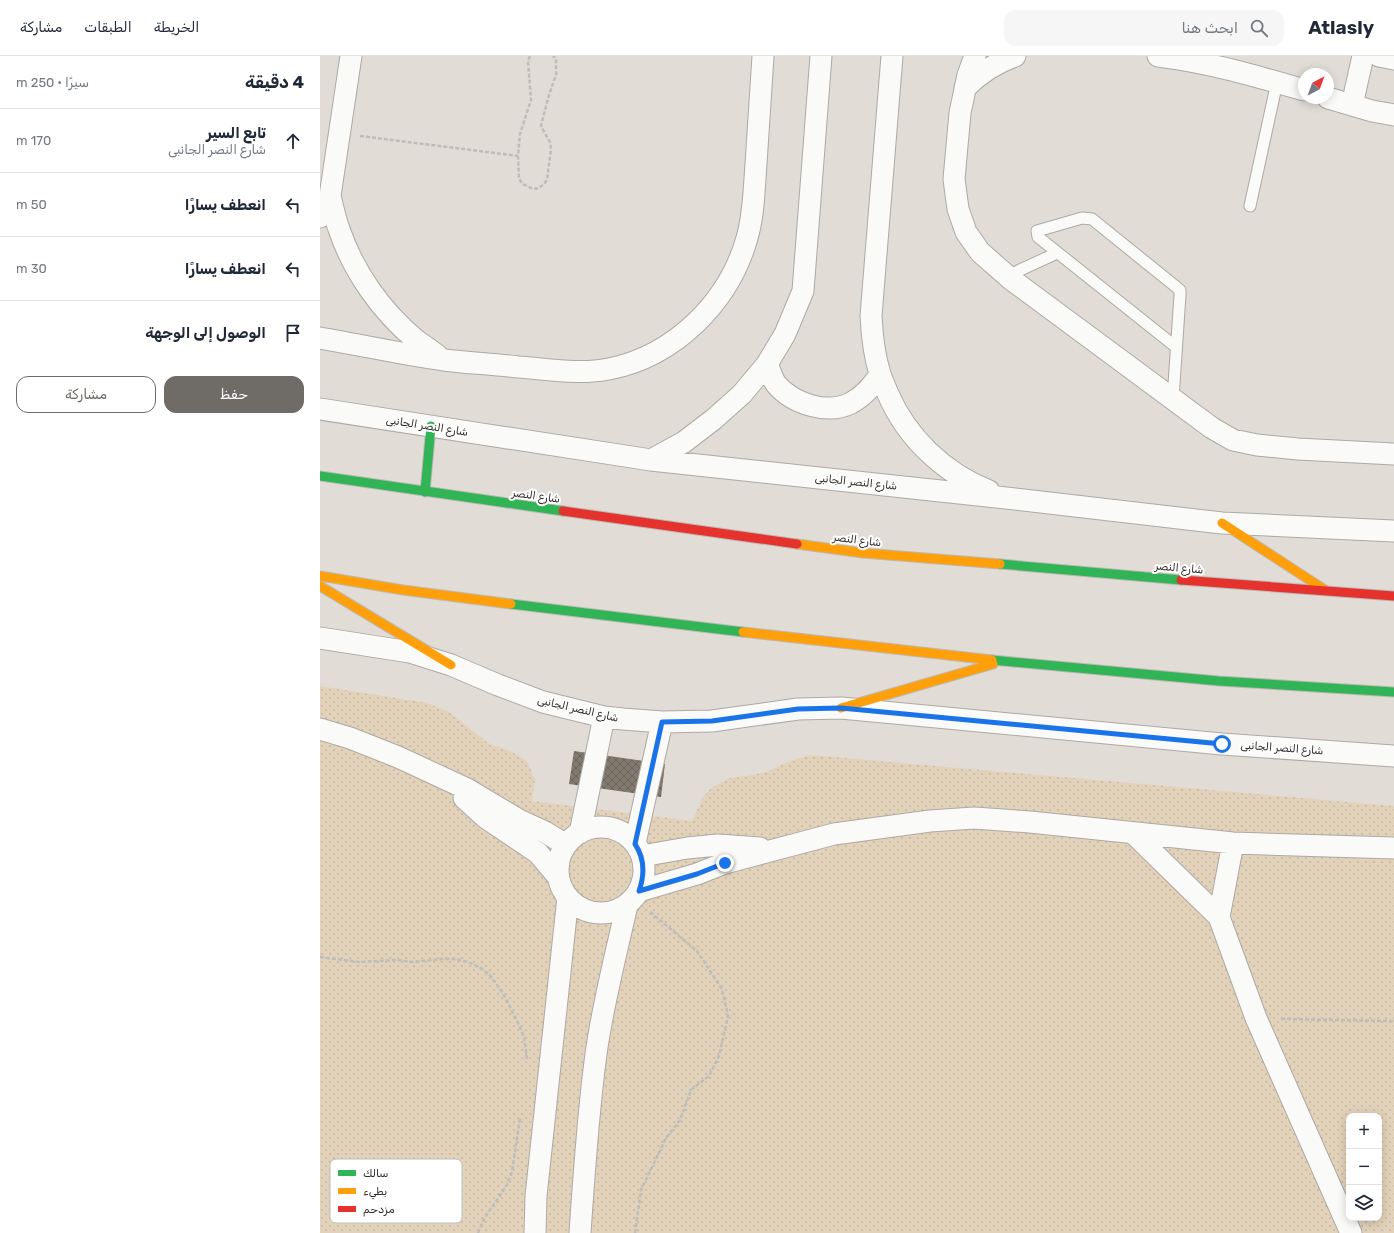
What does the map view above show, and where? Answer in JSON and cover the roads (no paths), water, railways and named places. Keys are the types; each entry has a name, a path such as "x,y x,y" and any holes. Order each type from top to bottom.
{"main road":[{"path":"425,492 431,426"},
{"name":"شارع النصر","path":"320,476 863,553 1394,596"},
{"path":"1222,523 1326,591"},
{"path":"320,576 403,590 594,615 1002,661 1219,681 1394,692"},
{"path":"320,586 451,665"},
{"path":"841,708 1002,661"}],"street":[{"path":"320,217 330,196 351,56"},
{"path":"320,338 444,360 582,373 610,369 638,360 663,348 687,332 707,312 725,290 738,264 748,237 753,210 763,56"},
{"path":"651,460 684,442 714,419 742,394 767,364 785,334 803,291 821,56"},
{"path":"892,56 871,316 873,346 880,375 894,409 915,439 941,464 971,484 1006,498"},
{"path":"975,56 968,75 960,113 954,179 958,209 966,232 980,252 1007,276 1212,428 1233,440 1257,445 1298,449 1394,454"},
{"path":"965,88 989,67 1000,61 1015,56"},
{"path":"1158,56 1184,59 1224,68 1298,88"},
{"path":"1352,105 1363,56"},
{"path":"1379,56 1394,59"},
{"path":"1334,100 1372,111 1394,115"},
{"path":"330,196 339,229 352,260 370,290 391,316 416,340 444,360"},
{"path":"767,364 776,383 791,397 810,406 830,408 850,403 868,392 880,375"},
{"name":"شارع النصر الجانبى","path":"320,409 651,460 1222,523 1394,531"},
{"name":"شارع النصر الجانبى","path":"320,638 410,652 451,665 543,702 604,717 662,722 712,721 798,709 841,708 1222,744 1394,756"},
{"path":"559,878 558,867 561,855 573,839 604,717"},
{"path":"638,850 662,722"},
{"path":"320,728 398,757 468,789 519,820 545,832 573,839 592,828 604,827 626,835 638,850 644,868 643,880 633,898 607,991 596,1054 584,1157 580,1233"},
{"path":"444,779 486,818 538,854 559,878 568,897 578,906 590,911 602,913 615,911 633,898 725,863 834,834 930,820 974,818 1030,822 1133,834 1233,843 1394,848"},
{"path":"1133,834 1219,917 1256,1018 1351,1233"},
{"path":"1219,917 1233,843"},
{"path":"638,850 718,845 776,849"},
{"path":"535,1233 536,1196 568,897"}],"lane":[{"path":"1250,206 1277,82"},
{"path":"1173,399 1180,290 1092,219 1082,218 1037,231 1038,237 1057,253 1176,347"},
{"path":"1007,276 1057,253"}]}
